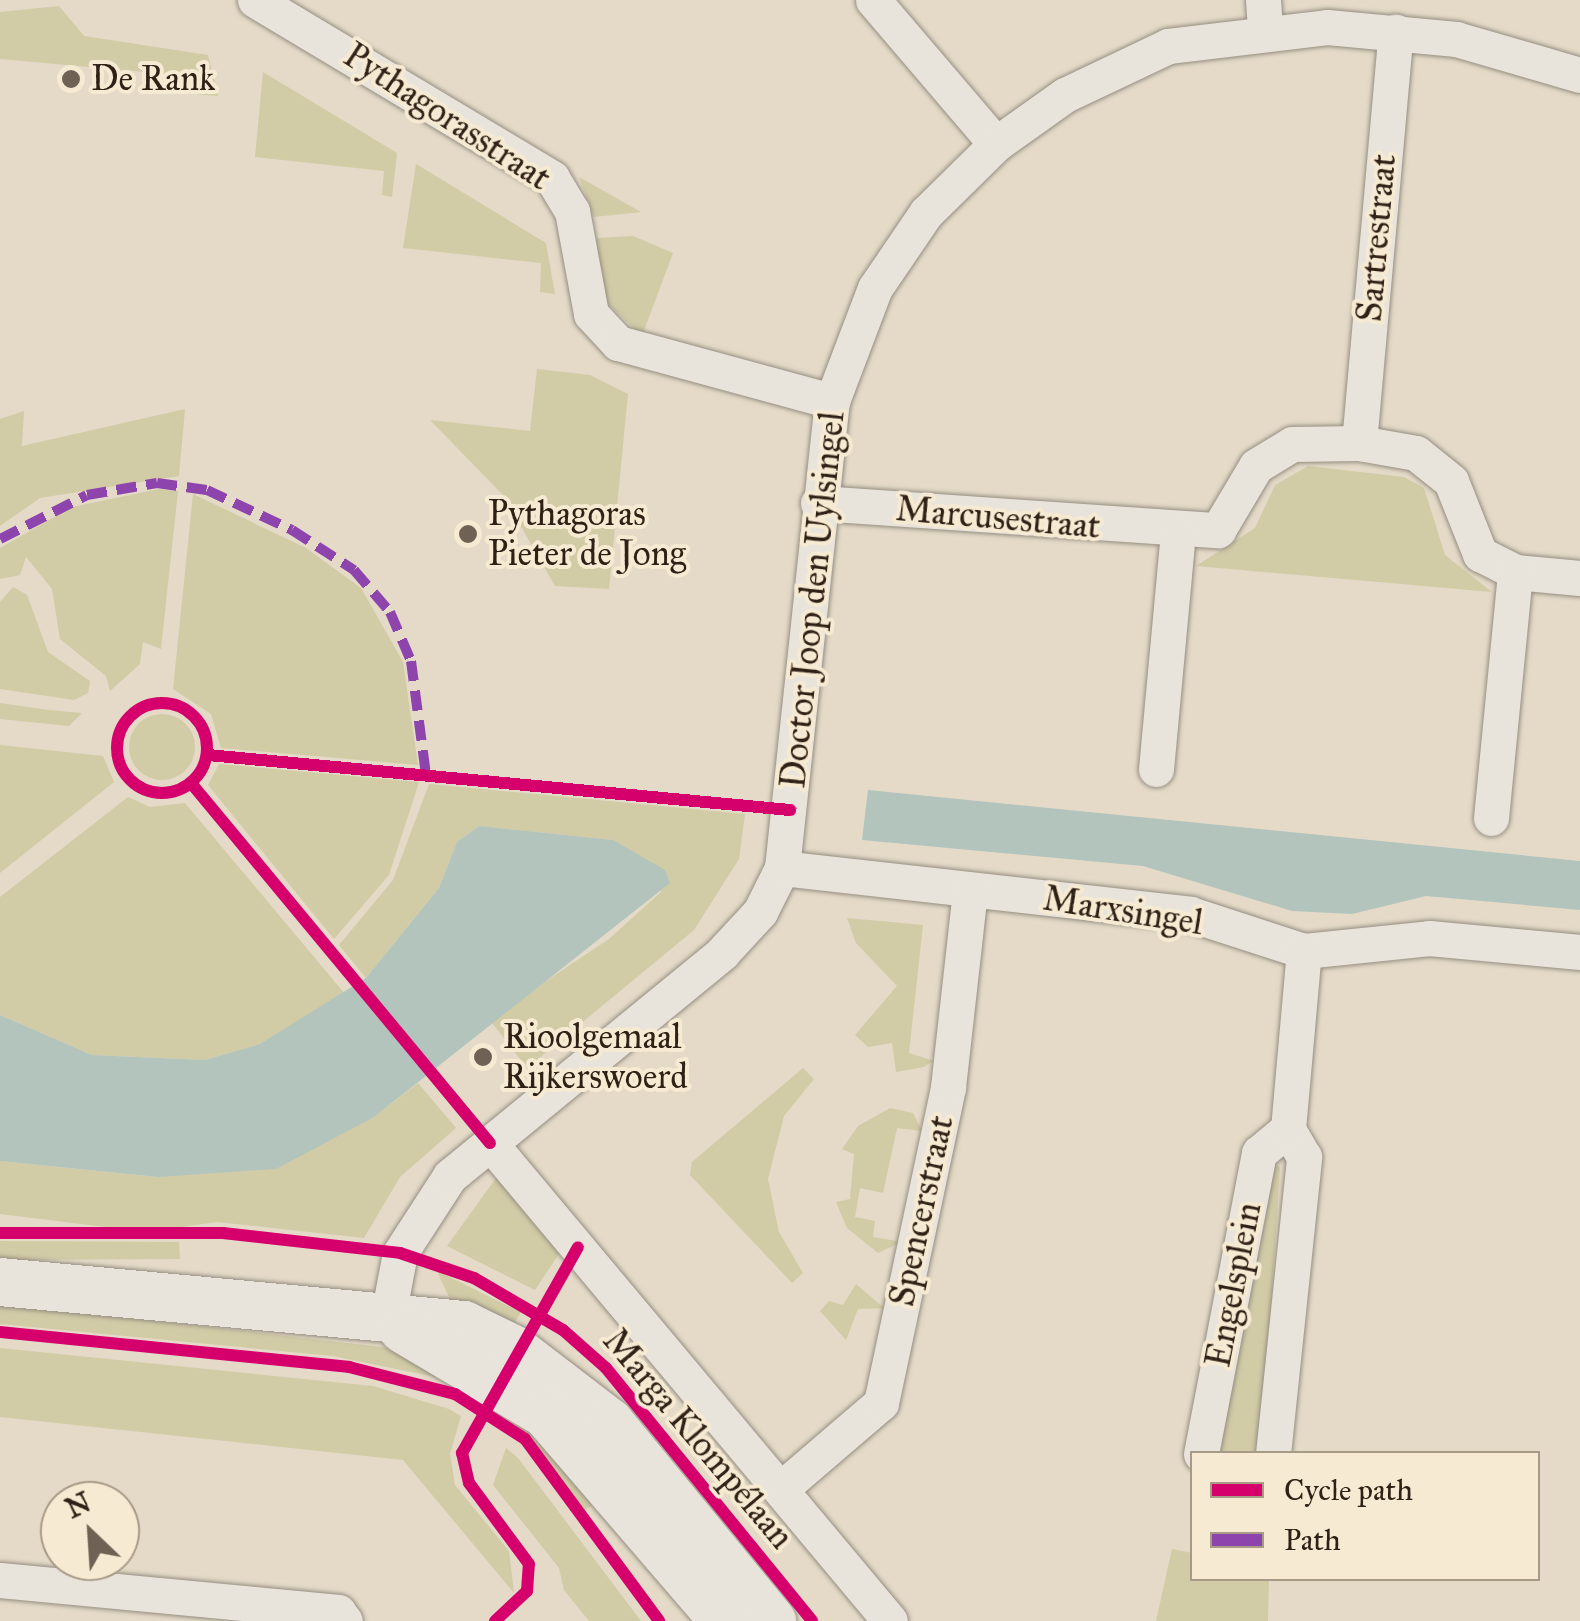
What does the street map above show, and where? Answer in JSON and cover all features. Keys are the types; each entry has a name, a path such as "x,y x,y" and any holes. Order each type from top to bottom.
{"street":[{"name":"Pythagorasstraat","path":"255,0 552,178 572,211 591,314 618,343 832,402"},
{"path":"873,0 996,144"},
{"name":"Doctor Joop den Uylsingel","path":"387,1321 400,1254 421,1215 490,1143 722,953 760,912 782,868 818,502 832,402 875,288 926,213 996,144 1065,94 1168,46 1264,15 1528,55 1580,75"},
{"name":"Sartrestraat","path":"1359,443 1396,32"},
{"name":"Marcusestraat","path":"818,502 1178,534 1218,530 1256,466 1292,444 1359,443 1428,462 1450,482 1480,554 1515,572"},
{"path":"1156,770 1178,534"},
{"path":"1491,818 1515,572 1580,578"},
{"name":"Marxsingel","path":"782,868 1190,914 1304,951 1429,938 1580,952"},
{"name":"Spencerstraat","path":"784,1487 881,1403 948,1087 970,890"},
{"name":"Engelsplein","path":"1273,1451 1304,1157 1288,1129 1304,951"},
{"name":"Engelsplein","path":"1201,1451 1260,1153 1288,1129"},
{"path":"490,1143 784,1487 890,1621"},
{"name":"Marga Klompélaan","path":"0,1282 387,1321 464,1324 563,1382 610,1422 772,1621"},
{"name":"Marga Klompélaan","path":"387,1321 546,1414 724,1621"},
{"path":"0,1580 170,1609 338,1612 346,1621"}],"shaded area":[{"path":"59,6 84,36 208,55 218,96 169,92 168,74 0,59 0,12"},
{"path":"263,72 397,153 392,197 382,195 384,171 255,157"},
{"path":"416,164 546,243 555,294 540,292 541,263 403,248"},
{"path":"579,177 641,212 594,217"},
{"path":"633,236 673,253 642,336 603,299 596,267 597,238"},
{"path":"537,369 590,375 628,394 609,589 555,586 503,495 430,420 530,431"},
{"path":"185,409 179,476 40,498 0,526 0,419 24,411 22,446"},
{"path":"1308,466 1404,477 1424,488 1445,555 1492,592 1196,566 1255,528 1275,485"},
{"path":"159,489 178,491 161,649 143,642 140,664 110,691 106,676 60,639 52,589 26,557 20,575 0,579 0,548 72,507"},
{"path":"193,494 306,548 361,588 403,662 418,765 221,748 211,714 173,689"},
{"path":"13,587 27,595 48,652 90,681 88,693 74,700 0,689 0,602"},
{"path":"0,703 82,713 69,726 0,719"},
{"path":"162,714 185,724 195,747 185,770 162,780 139,770 129,747 139,724"},
{"path":"0,745 103,756 114,782 0,873"},
{"path":"219,764 419,782 389,875 334,939 208,785"},
{"path":"429,784 745,814 739,859 694,930 527,1068 489,1019 609,939 661,892 657,872 613,840 479,826 457,842 439,888 366,978 339,945 393,880"},
{"path":"868,790 1580,861 1580,910 1426,896 1352,914 1292,911 1143,866 862,840"},
{"path":"128,797 150,807 185,803 345,994 260,1044 205,1060 92,1055 0,1015 0,897"},
{"path":"479,826 613,840 665,870 670,883 374,1117 276,1169 158,1177 0,1161 0,1015 92,1055 205,1060 260,1044 366,978 439,888 457,842"},
{"path":"847,918 923,925 909,1053 934,1061 924,1067 896,1072 892,1043 868,1047 855,1035 897,986 856,943"},
{"path":"803,1068 814,1079 784,1116 768,1179 779,1232 803,1273 792,1283 690,1175 692,1162"},
{"path":"418,1083 456,1128 400,1177 364,1238 217,1222 146,1232 0,1214 0,1161 158,1177 374,1117"},
{"path":"890,1108 913,1113 922,1131 897,1128 883,1193 860,1188 855,1217 875,1221 873,1237 902,1242 878,1253 847,1228 836,1202 850,1199 854,1154 842,1149 858,1126"},
{"path":"1270,1163 1280,1167 1262,1451 1217,1451"},
{"path":"496,1178 559,1254 535,1290 447,1246"},
{"path":"0,1241 179,1242 180,1259 0,1260"},
{"path":"437,1271 521,1312 509,1333 452,1304"},
{"path":"856,1284 884,1308 858,1309 846,1340 820,1311 829,1301 843,1305"},
{"path":"0,1303 382,1347 419,1354 440,1378 333,1356 0,1324"},
{"path":"0,1348 373,1386 449,1409 461,1416 450,1454 455,1485 509,1551 514,1593 403,1460 0,1417"},
{"path":"525,1413 594,1504 580,1513 516,1425"},
{"path":"506,1448 518,1458 641,1621 589,1621 564,1590 559,1568 493,1485"},
{"path":"1172,1549 1190,1553 1190,1581 1269,1581 1268,1621 1156,1621"}],"marked path":[{"path":"0,539 87,495 157,483 207,490 292,530 354,570 390,612 411,661 426,775"}],"cycle path":[{"path":"162,703 179,706 194,716 204,731 207,748 204,765 194,780 179,790 162,793 145,790 130,780 120,765 117,748 120,731 130,716 145,706 162,703"},
{"path":"208,755 790,810"},
{"path":"191,783 490,1143"},
{"path":"0,1233 223,1233 400,1253 474,1278 563,1330 606,1368 812,1621"},
{"path":"495,1621 527,1591 529,1564 469,1483 462,1453 578,1247"},
{"path":"0,1332 349,1367 455,1394 525,1439 659,1621"}],"place":[{"name":"De Rank","path":"71,79"},
{"name":"Pythagoras Pieter de Jong","path":"468,534"},
{"name":"Rioolgemaal Rijkerswoerd","path":"483,1057"}]}
